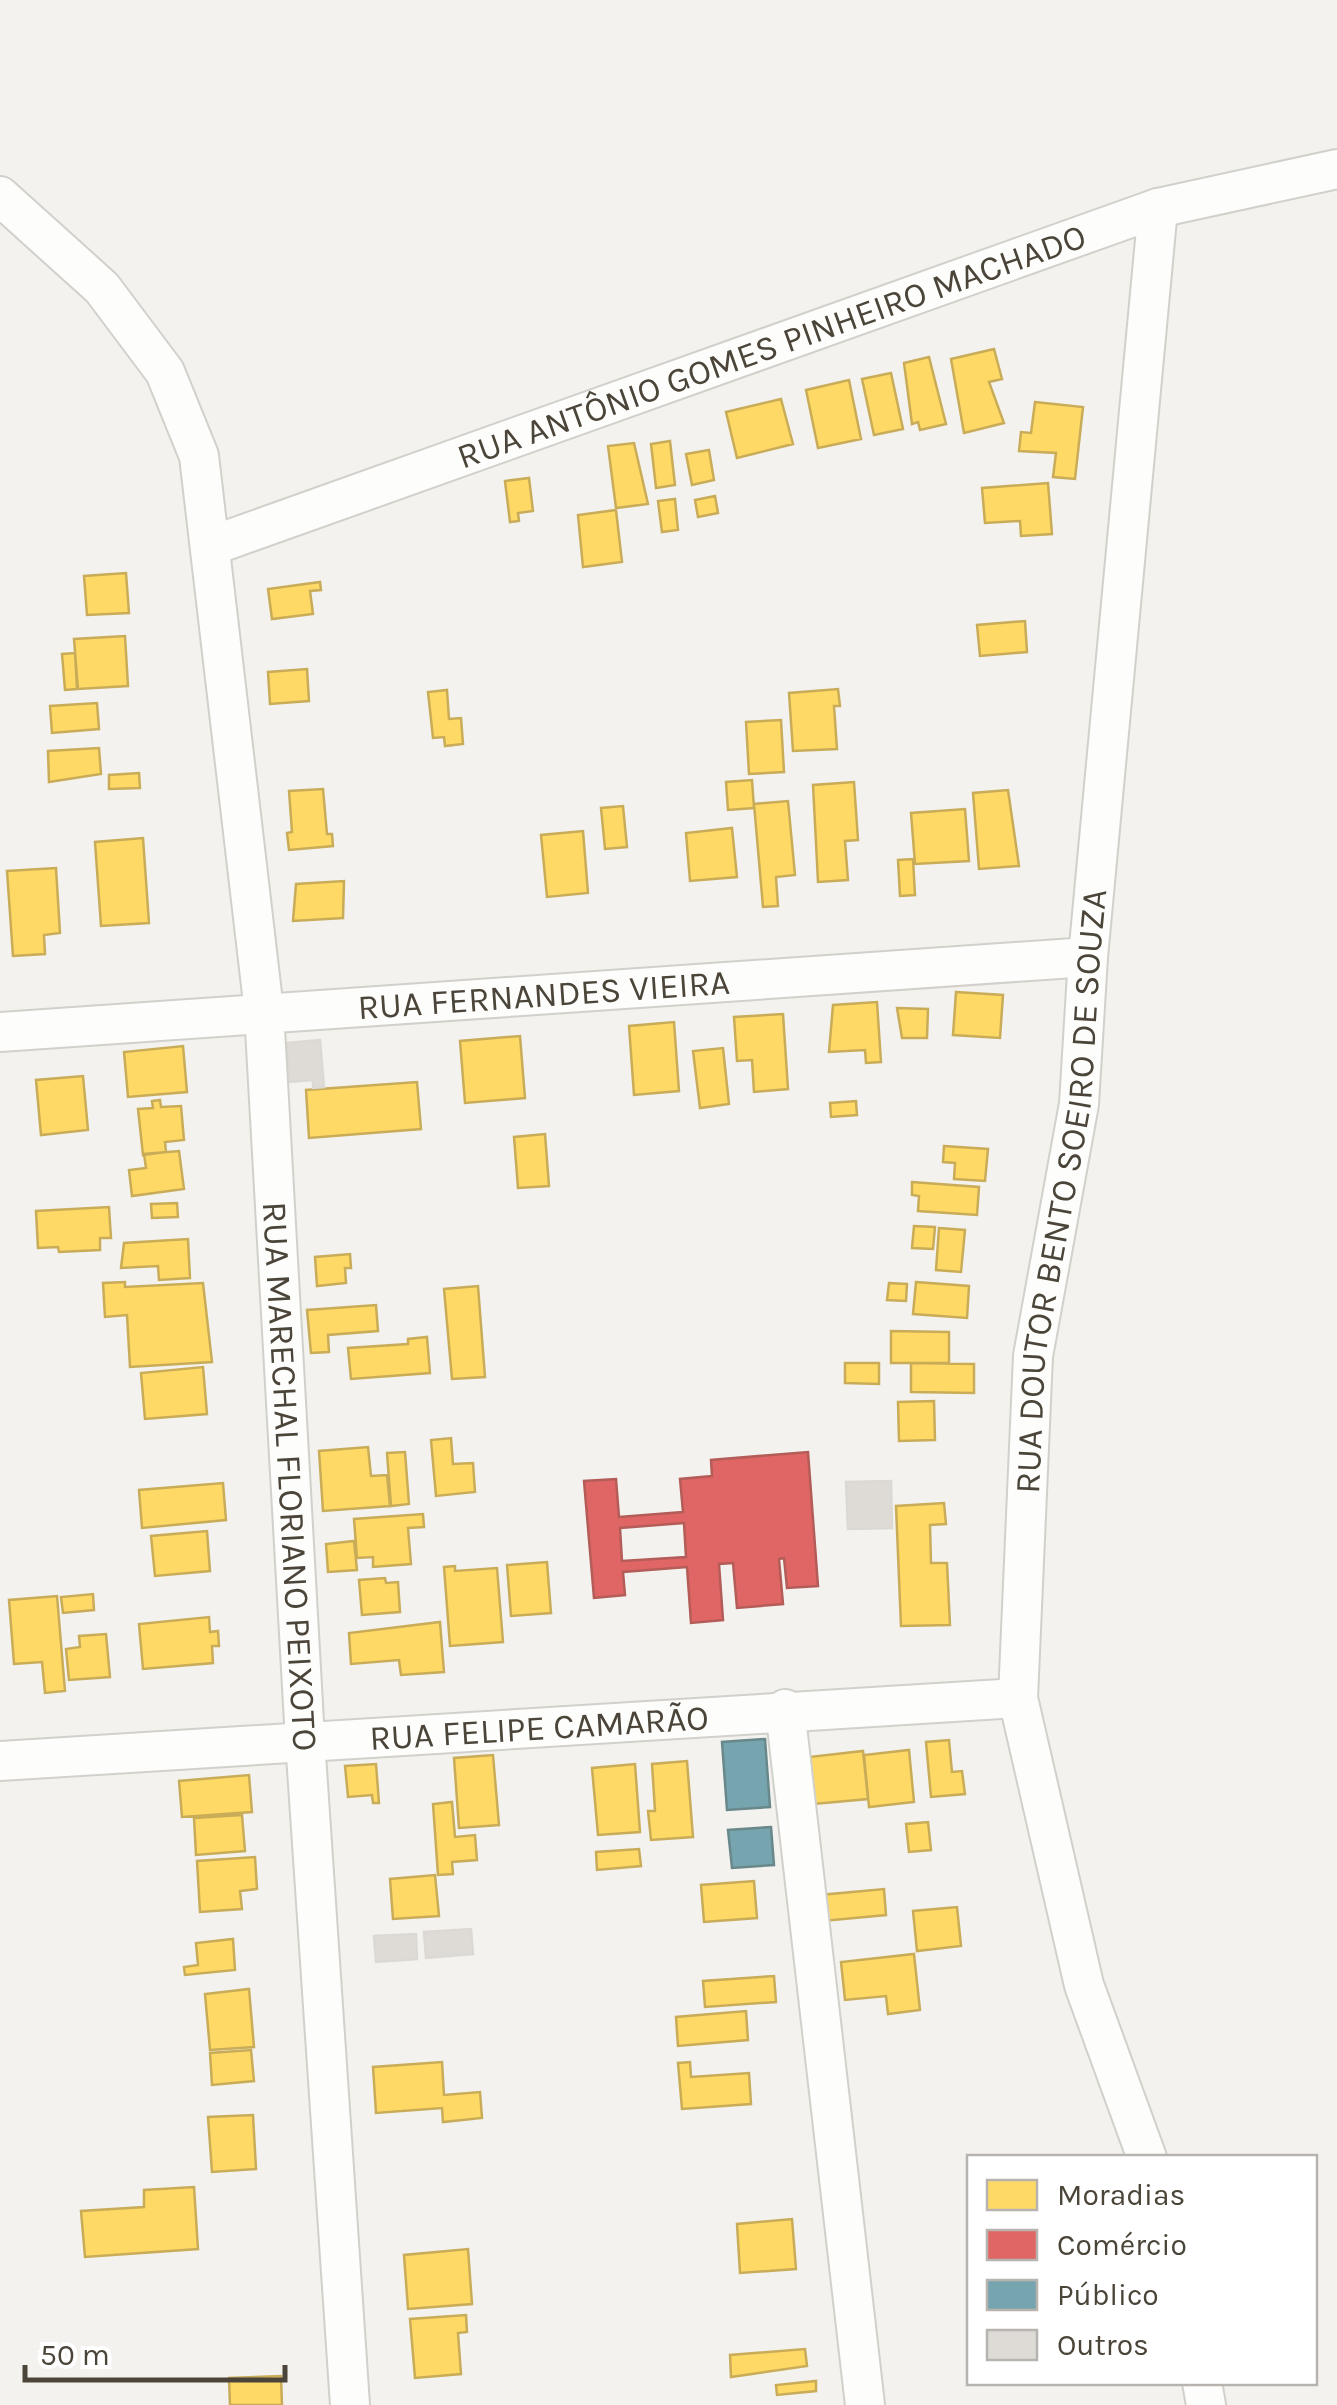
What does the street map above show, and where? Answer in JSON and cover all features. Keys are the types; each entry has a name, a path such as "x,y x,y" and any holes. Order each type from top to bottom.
{"street":[{"name":"RUA ANTÔNIO GOMES PINHEIRO MACHADO","path":"211,546 1158,208 1337,169"},
{"name":"RUA MARECHAL FLORIANO PEIXOTO","path":"0,196 102,288 165,372 199,456 264,1012 305,1740 350,2405"},
{"name":"RUA DOUTOR BENTO SOEIRO DE SOUZA","path":"1146,2155 1084,1985 1018,1698 1033,1356 1080,1104 1088,957 1158,208"},
{"name":"RUA FERNANDES VIEIRA","path":"0,1032 1088,957"},
{"name":"RUA FELIPE CAMARÃO","path":"0,1762 785,1709 1018,1698"},
{"path":"785,1709 865,2405"}],"building: Moradias":[{"path":"994,349 1002,379 989,382 1004,423 964,433 951,359"},
{"path":"929,357 946,424 920,430 918,422 912,424 904,363"},
{"path":"891,373 903,429 874,435 862,379"},
{"path":"849,380 861,439 818,448 806,390"},
{"path":"781,399 793,444 737,458 726,412"},
{"path":"1035,402 1083,407 1075,479 1053,477 1056,453 1019,451 1021,432 1031,433"},
{"path":"670,441 675,485 656,488 651,444"},
{"path":"634,443 648,504 616,508 608,446"},
{"path":"709,450 714,480 692,485 686,454"},
{"path":"529,478 533,511 518,513 519,521 510,522 505,481"},
{"path":"1048,483 1052,534 1021,536 1020,521 985,523 982,488"},
{"path":"715,496 718,513 698,517 695,500"},
{"path":"675,499 678,530 662,532 658,501"},
{"path":"616,510 622,562 583,567 578,515"},
{"path":"126,573 129,613 87,615 84,576"},
{"path":"320,582 321,590 310,591 313,614 272,619 268,589"},
{"path":"1025,621 1027,652 980,656 977,625"},
{"path":"125,636 128,686 78,689 74,639"},
{"path":"75,653 77,689 65,690 62,654"},
{"path":"307,669 309,701 270,704 268,672"},
{"path":"838,689 840,706 834,706 837,749 793,751 789,693"},
{"path":"447,690 449,719 461,718 463,744 445,746 444,737 433,738 428,692"},
{"path":"97,703 99,729 52,733 50,706"},
{"path":"781,720 784,772 749,774 746,722"},
{"path":"99,748 101,774 49,782 48,751"},
{"path":"139,773 140,788 109,789 109,775"},
{"path":"752,780 754,808 728,810 726,782"},
{"path":"854,782 858,840 845,841 848,880 818,882 813,785"},
{"path":"323,789 327,834 332,834 333,846 289,850 289,791"},
{"path":"1008,790 1019,866 979,869 973,793"},
{"path":"788,801 795,875 776,877 778,906 763,907 754,804"},
{"path":"623,806 627,847 605,849 601,808"},
{"path":"965,809 969,861 915,864 911,813"},
{"path":"732,828 737,877 690,881 686,833"},
{"path":"583,831 588,893 547,897 541,835"},
{"path":"143,838 149,923 101,926 95,842"},
{"path":"913,859 915,895 900,896 898,860"},
{"path":"56,868 60,933 44,935 45,954 13,956 7,871"},
{"path":"344,881 343,918 293,921 296,884"},
{"path":"956,992 1003,995 1000,1038 953,1035"},
{"path":"877,1002 881,1062 866,1063 865,1050 829,1052 833,1005"},
{"path":"897,1008 928,1009 927,1038 902,1038"},
{"path":"783,1014 788,1089 754,1092 752,1060 737,1061 734,1017"},
{"path":"674,1022 679,1091 634,1095 629,1026"},
{"path":"520,1036 525,1098 465,1103 460,1041"},
{"path":"183,1046 187,1092 128,1097 124,1052"},
{"path":"723,1048 729,1104 700,1108 693,1051"},
{"path":"83,1076 88,1130 41,1135 36,1080"},
{"path":"417,1082 421,1129 309,1138 306,1090"},
{"path":"160,1100 161,1107 181,1106 184,1140 165,1142 166,1152 143,1155 138,1109 153,1108 152,1101"},
{"path":"856,1101 857,1115 831,1117 830,1103"},
{"path":"545,1134 549,1186 518,1188 514,1137"},
{"path":"944,1146 988,1149 985,1181 954,1179 955,1163 943,1162"},
{"path":"179,1151 184,1189 132,1196 129,1170 146,1168 144,1154"},
{"path":"912,1182 979,1187 977,1215 918,1211 919,1196 912,1195"},
{"path":"177,1203 178,1217 152,1218 151,1204"},
{"path":"109,1207 111,1238 100,1238 100,1250 59,1252 58,1247 38,1248 36,1211"},
{"path":"914,1226 935,1227 933,1249 912,1248"},
{"path":"939,1228 965,1230 961,1272 936,1270"},
{"path":"188,1239 190,1278 159,1280 158,1266 121,1268 124,1243"},
{"path":"350,1254 351,1268 345,1268 346,1283 317,1286 315,1257"},
{"path":"125,1282 125,1287 203,1283 212,1362 130,1367 127,1315 105,1317 103,1283"},
{"path":"916,1282 969,1286 967,1318 913,1314"},
{"path":"889,1283 907,1284 906,1301 887,1300"},
{"path":"478,1286 485,1377 452,1379 444,1289"},
{"path":"376,1305 378,1331 328,1335 329,1352 311,1353 307,1310"},
{"path":"891,1331 949,1332 949,1363 891,1363"},
{"path":"427,1337 430,1373 351,1379 348,1348 408,1344 408,1339"},
{"path":"845,1363 879,1363 879,1384 845,1383"},
{"path":"911,1363 974,1364 974,1393 911,1392"},
{"path":"203,1367 207,1414 145,1419 141,1373"},
{"path":"934,1401 935,1440 899,1441 898,1402"},
{"path":"451,1438 453,1464 473,1463 475,1492 436,1496 431,1440"},
{"path":"368,1447 371,1476 387,1475 390,1506 323,1511 319,1451"},
{"path":"405,1452 409,1504 391,1506 387,1453"},
{"path":"223,1483 226,1520 142,1528 139,1490"},
{"path":"944,1503 946,1524 930,1525 931,1563 947,1563 950,1625 901,1626 896,1506"},
{"path":"423,1514 424,1527 408,1528 411,1564 373,1567 373,1557 357,1558 354,1519"},
{"path":"207,1531 210,1571 155,1576 151,1536"},
{"path":"354,1541 357,1570 328,1572 326,1544"},
{"path":"547,1562 551,1613 511,1616 507,1565"},
{"path":"455,1566 455,1571 497,1568 503,1642 450,1646 444,1567"},
{"path":"385,1578 386,1583 398,1582 400,1612 362,1615 359,1580"},
{"path":"93,1594 94,1610 63,1613 61,1597"},
{"path":"57,1596 65,1691 45,1693 42,1662 14,1664 9,1600"},
{"path":"209,1617 210,1632 218,1631 219,1646 212,1646 213,1663 143,1669 139,1624"},
{"path":"440,1622 444,1672 401,1675 399,1660 351,1664 349,1633"},
{"path":"106,1634 110,1677 69,1680 66,1649 80,1647 79,1636"},
{"path":"949,1740 952,1772 962,1771 965,1794 931,1797 926,1742"},
{"path":"909,1750 914,1802 869,1807 864,1755"},
{"path":"863,1751 868,1799 814,1804 809,1757"},
{"path":"493,1755 499,1825 459,1828 454,1758"},
{"path":"687,1761 693,1837 651,1840 648,1811 655,1811 652,1764"},
{"path":"376,1764 379,1803 373,1803 372,1795 348,1797 345,1766"},
{"path":"635,1764 640,1832 598,1835 592,1768"},
{"path":"249,1775 252,1812 182,1817 179,1781"},
{"path":"452,1802 455,1837 475,1835 477,1860 452,1862 453,1874 438,1875 433,1804"},
{"path":"242,1815 245,1851 196,1855 194,1818"},
{"path":"928,1822 931,1850 909,1852 906,1824"},
{"path":"639,1849 641,1866 597,1870 596,1852"},
{"path":"255,1857 257,1889 240,1891 242,1909 200,1912 197,1861"},
{"path":"435,1875 439,1916 393,1919 390,1879"},
{"path":"754,1881 757,1918 704,1922 701,1885"},
{"path":"884,1889 886,1915 823,1921 820,1895"},
{"path":"957,1907 961,1946 917,1951 913,1911"},
{"path":"233,1939 235,1970 185,1975 184,1967 198,1965 196,1943"},
{"path":"914,1954 920,2010 888,2014 886,1996 845,2000 841,1962"},
{"path":"774,1976 776,2002 705,2007 703,1981"},
{"path":"249,1989 254,2047 210,2050 205,1994"},
{"path":"746,2011 748,2040 678,2046 676,2017"},
{"path":"251,2050 254,2081 212,2085 210,2053"},
{"path":"442,2062 444,2095 480,2092 482,2118 443,2122 442,2108 376,2113 373,2067"},
{"path":"690,2062 691,2077 749,2073 751,2104 682,2109 678,2063"},
{"path":"253,2115 256,2169 212,2172 208,2117"},
{"path":"194,2187 198,2249 85,2257 81,2211 144,2207 144,2190"},
{"path":"792,2219 796,2269 740,2273 737,2224"},
{"path":"468,2249 472,2304 408,2309 404,2255"},
{"path":"466,2315 467,2332 458,2333 461,2374 415,2378 410,2319"},
{"path":"805,2349 807,2366 731,2377 730,2355"},
{"path":"281,2376 282,2405 230,2405 229,2378"},
{"path":"816,2381 816,2391 777,2395 776,2385"}],"building: Comércio":[{"path":"808,1452 818,1586 787,1588 784,1558 779,1559 783,1604 737,1608 733,1563 719,1564 723,1620 691,1623 687,1567 623,1572 625,1595 594,1598 584,1481 616,1479 619,1517 683,1512 680,1479 712,1476 711,1460","holes":["684,1523 686,1557 622,1561 620,1528"]}],"building: Público":[{"path":"765,1739 770,1807 727,1810 722,1742"},
{"path":"771,1827 774,1865 732,1868 728,1830"}],"building: Outros":[{"path":"320,1040 324,1087 313,1088 313,1080 290,1082 287,1043"},
{"path":"891,1481 892,1528 848,1529 846,1482"},
{"path":"471,1929 473,1954 426,1958 424,1932"},
{"path":"416,1934 417,1959 376,1962 374,1936"}]}
